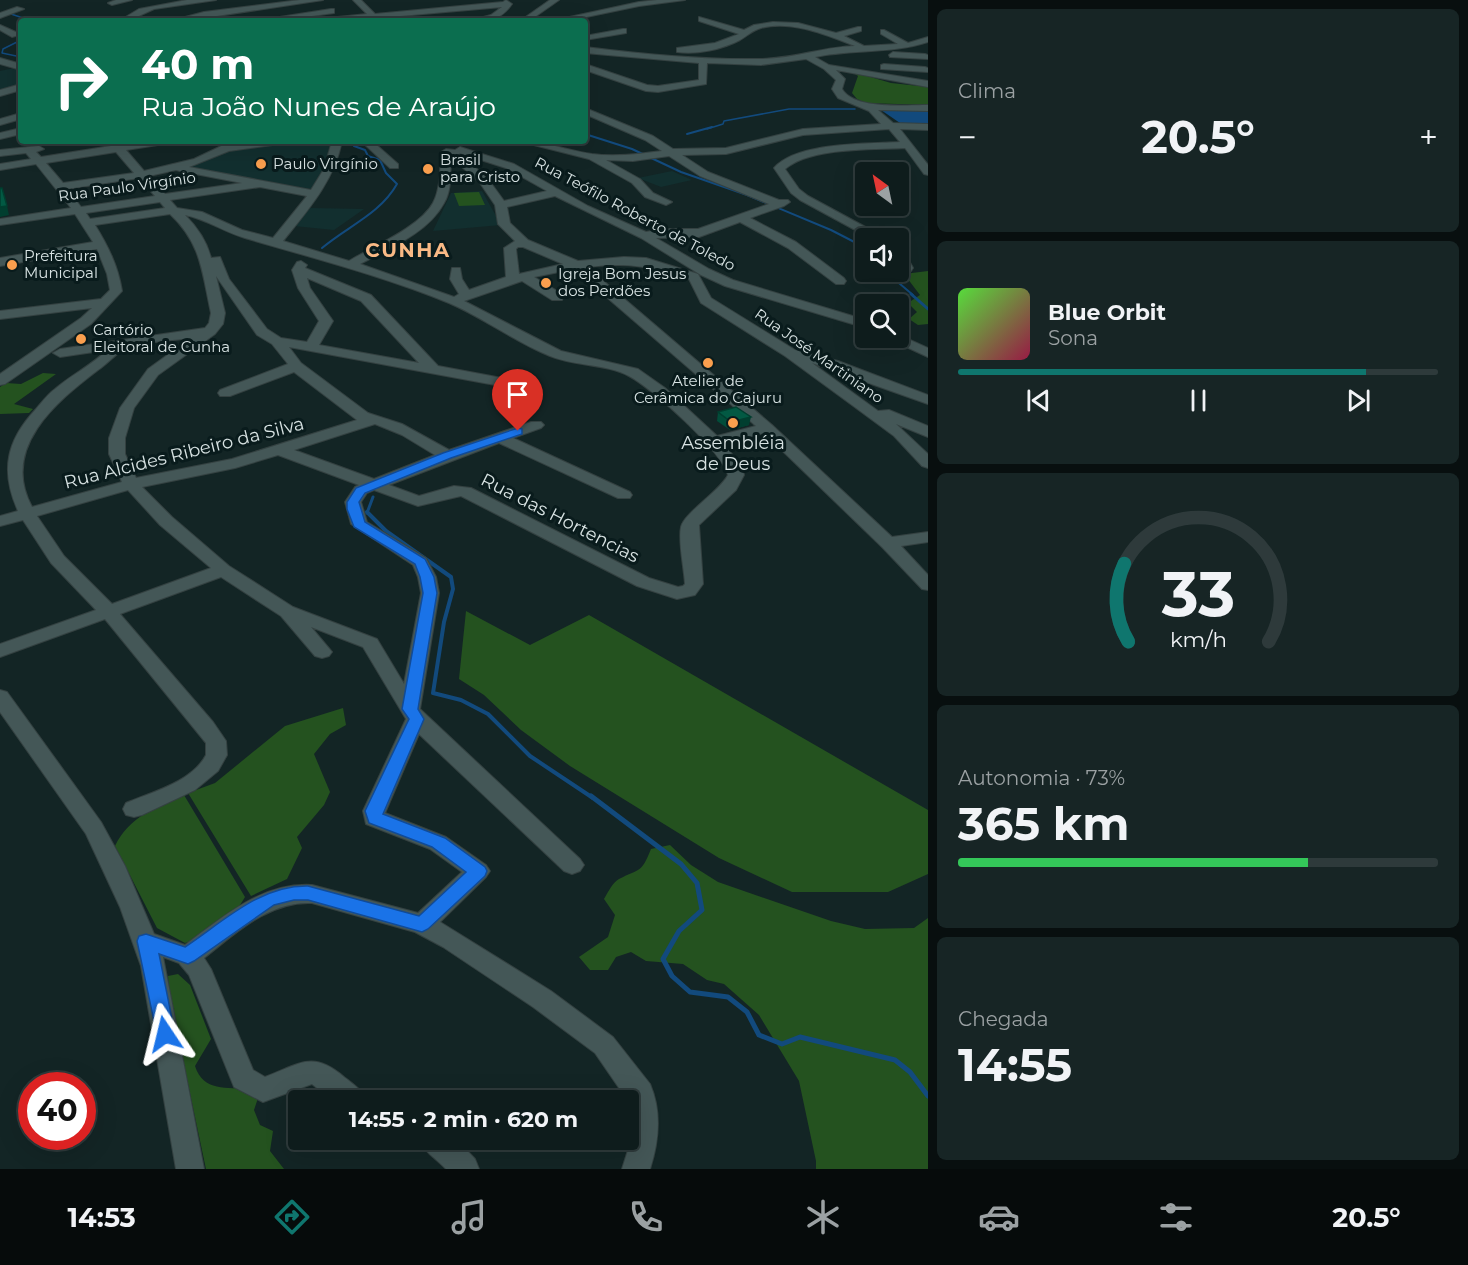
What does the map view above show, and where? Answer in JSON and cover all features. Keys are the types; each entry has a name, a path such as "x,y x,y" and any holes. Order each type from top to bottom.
{"street":[{"path":"112,3 128,0"},
{"path":"126,18 134,13 154,8 212,0"},
{"path":"187,18 319,0"},
{"path":"357,0 373,16"},
{"path":"528,18 555,0"},
{"path":"566,18 639,4 681,0"},
{"path":"351,18 507,1"},
{"path":"490,18 496,17 507,1"},
{"path":"283,18 422,3"},
{"path":"0,16 16,11"},
{"path":"702,19 745,33"},
{"path":"600,52 704,48 728,42 759,26 779,24 798,26 865,47"},
{"path":"0,27 15,35"},
{"path":"835,36 858,29"},
{"path":"588,37 623,31"},
{"path":"884,32 905,49"},
{"path":"606,34 626,41"},
{"path":"851,50 877,54 905,49 928,39"},
{"path":"588,50 703,61 761,62 865,47 905,49 926,57"},
{"path":"905,49 905,72"},
{"path":"850,67 851,50"},
{"path":"806,56 841,79 838,93 846,99 870,108 928,108"},
{"path":"0,61 18,66"},
{"path":"588,68 658,89 700,83 704,79 703,61"},
{"path":"827,68 872,66"},
{"path":"850,67 928,84"},
{"path":"884,67 905,72 925,70"},
{"path":"597,81 620,79"},
{"path":"0,93 18,88"},
{"path":"870,108 908,145 927,169"},
{"path":"588,112 650,138 675,152 693,168 775,206"},
{"path":"0,122 18,117"},
{"path":"592,158 726,151 803,132 886,123 928,127"},
{"path":"0,135 18,132"},
{"path":"58,187 179,167 235,144"},
{"path":"229,148 258,144"},
{"path":"275,243 314,194 336,155 337,144"},
{"path":"369,144 394,166"},
{"path":"0,167 115,145 189,225 203,248 218,313 216,324 210,331 153,372 127,408 117,438 117,454 131,484 166,521 223,570 286,611 370,643 413,714 572,865"},
{"path":"559,145 592,158 669,198"},
{"path":"859,228 795,191 780,170 781,164 788,160 821,152 908,145"},
{"path":"0,153 50,147"},
{"path":"450,149 484,181 501,205 504,224 524,243 578,265 767,428 888,543 928,585"},
{"path":"350,265 402,234 436,207 444,185 450,149"},
{"name":"Rua Teófilo Roberto de Toledo","path":"450,149 510,166 645,236 699,274 855,321"},
{"path":"0,381 70,333 116,291 116,276 87,223 29,150"},
{"path":"149,184 179,167 314,194"},
{"name":"Rua Paulo Virgínio","path":"0,222 77,209 172,206 258,183"},
{"path":"645,236 663,233 699,233 775,206 793,197 795,191"},
{"path":"501,205 558,192"},
{"path":"172,206 195,224 211,246 223,279 262,332 278,341 512,384"},
{"path":"87,223 172,206 198,214 238,232 460,299 556,354 633,372 660,391 714,442 767,428"},
{"path":"741,218 792,245 840,281"},
{"path":"524,243 515,244 510,248 519,279 557,297"},
{"path":"0,262 99,245"},
{"path":"311,347 326,321 304,288 298,270 301,264 316,255"},
{"path":"460,299 519,279 578,265 632,261 699,274"},
{"path":"298,270 366,298 433,369"},
{"path":"456,271 460,299"},
{"name":"Rua José Martiniano","path":"699,274 706,300 790,353 857,402 899,433 928,463"},
{"path":"0,315 106,302"},
{"path":"60,353 210,331"},
{"path":"278,341 296,366 363,417 376,419 415,434 447,456"},
{"path":"122,343 108,357 58,393 24,430 15,451 11,469 15,494 57,559 108,611 216,743 215,759 200,778 134,809"},
{"path":"909,345 928,353"},
{"path":"790,353 833,364 928,400"},
{"path":"225,393 296,366"},
{"path":"857,402 928,432"},
{"name":"Rua Alcides Ribeiro da Silva","path":"0,521 131,484 235,463 376,419"},
{"path":"422,924 478,871 438,843 375,818 374,811 413,714 430,593 427,577 420,562 359,524 353,509 353,502 361,490 447,456 536,425"},
{"path":"500,438 624,495"},
{"name":"Rua das Hortencias","path":"280,450 418,501 459,490 465,491 643,582 668,591 687,592 694,584 689,528 700,513 736,479 734,467 714,442"},
{"path":"888,543 928,537"},
{"path":"0,651 223,570"},
{"path":"286,611 322,652"},
{"path":"0,697 84,813 104,846 146,941 153,966 190,1169"},
{"path":"188,956 269,899 294,892 308,893 422,924 452,940 542,999 604,1045 640,1093 645,1128 643,1147 636,1169"},
{"path":"146,941 188,956 199,969 243,1078 263,1090 312,1072 321,1074 340,1090"},
{"path":"448,1150 465,1169"}],"shaded area":[{"path":"18,69 18,87 0,91 0,71"},
{"name":"Paulo Virgínio","path":"271,144 329,144 330,158 311,189 189,167 237,148"},
{"path":"672,171 692,180 661,187 638,178"},
{"path":"482,191 501,225 433,231 451,193"},
{"path":"310,208 364,209 334,230 294,226"}],"green space":[{"path":"857,73 891,83 928,87 928,105 866,103 857,99 852,93"},
{"path":"479,192 485,205 459,206 454,193"},
{"path":"928,271 928,324 918,325 909,319 917,312 909,302 920,295 909,281 909,273"},
{"path":"43,373 56,374 14,404 33,409 29,413 0,414 0,387 6,383 21,384"},
{"path":"466,611 530,645 589,615 928,810 928,874 888,892 792,892 719,858 570,766 521,730 484,695 459,679"},
{"path":"343,708 346,725 330,734 314,754 330,792 324,805 297,837 302,848 287,879 251,896 188,793 215,783 285,726"},
{"path":"184,795 245,897 220,925 185,943 157,928 115,846 128,827 144,814"},
{"path":"670,845 691,865 718,882 831,921 865,929 914,928 928,918 928,1169 816,1169 799,1081 759,1015 724,984 707,980 683,964 646,961 631,952 616,957 608,970 590,970 579,957 608,937 615,915 604,899 613,885 619,879 642,867 651,849"},
{"path":"178,974 190,985 211,1039 195,1066 199,1074 210,1084 225,1088 250,1089 258,1098 254,1110 260,1125 273,1131 270,1151 284,1169 206,1169 169,994 168,976"}],"water":[{"path":"881,110 928,110 928,124 900,123"}],"building":[{"path":"0,188 2,188 7,206 0,207"},
{"path":"736,407 751,417 731,422 718,412"}],"waterway":[{"path":"0,14 11,14 23,18"},
{"path":"18,42 3,49 2,53 18,56"},
{"path":"707,129 723,124 724,121 789,109 855,109"},
{"path":"687,134 712,127"},
{"path":"588,135 632,149 681,172 747,195 855,242"},
{"path":"322,248 373,212 397,184 386,173 380,160 368,156 365,150 354,144"},
{"path":"898,282 913,295"},
{"path":"911,294 928,309"},
{"path":"367,512 373,497"},
{"path":"367,512 386,531 451,577 453,589 444,622 433,693 461,700 488,714 530,756 593,798"},
{"path":"591,796 681,864 697,883 702,910 679,931 663,959 672,976 690,992 728,997 747,1012 759,1035 782,1044 800,1037 895,1060 910,1072 928,1096"}],"place":[{"name":"Paulo Virgínio","path":"261,164"},
{"name":"Brasil para Cristo","path":"428,169"},
{"name":"Prefeitura Municipal","path":"12,265"},
{"name":"Igreja Bom Jesus dos Perdões","path":"546,283"},
{"name":"Cartório Eleitoral de Cunha","path":"81,339"},
{"name":"Atelier de Cerâmica do Cajuru","path":"708,363"},
{"name":"Assembléia de Deus","path":"733,423"}],"district":[{"name":"CUNHA","path":"408,250"}],"route":[{"path":"165,1034 153,966 146,941 188,956 269,899 294,892 308,893 422,924 478,871 477,868 438,843 375,818 374,811 416,719 410,709 430,593 427,577 420,562 359,524 353,509 353,502 361,490 518,431"}]}
